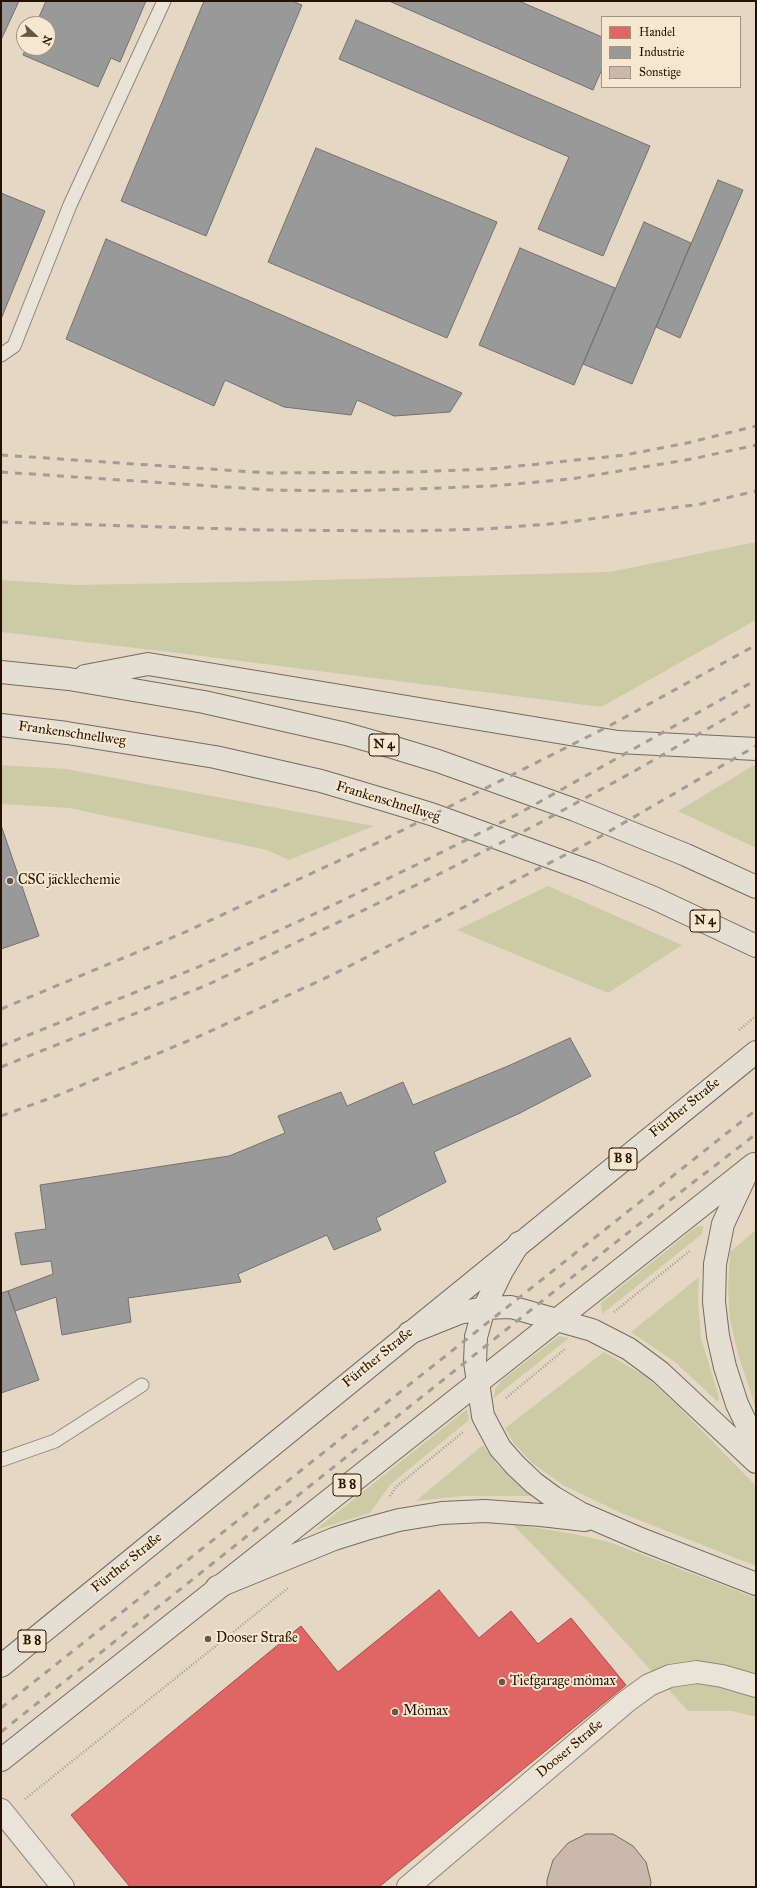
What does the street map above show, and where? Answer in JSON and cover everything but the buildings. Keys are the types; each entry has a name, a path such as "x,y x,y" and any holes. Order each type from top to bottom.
{"main road":[{"path":"1,672 69,679 148,664 618,742 756,749"},
{"name":"N 4","path":"69,679 204,702 338,732 400,749 507,784 575,810 686,855 756,887"},
{"name":"Frankenschnellweg","path":"1,725 66,732 215,758 320,781 438,817 591,872 661,901 756,946"},
{"name":"Fürther Straße","path":"1,1666 408,1333 756,1052"},
{"path":"752,1165 724,1224 715,1264 714,1302 717,1330 725,1367 737,1404 756,1444"},
{"name":"B 8","path":"1,1760 217,1587 752,1165"},
{"path":"519,1243 502,1271 484,1308 476,1337 475,1362 483,1416 500,1448 514,1465 534,1483 553,1497 598,1522 756,1584"},
{"path":"408,1333 459,1313 484,1308 511,1307 557,1319 598,1333 641,1357 682,1391 756,1462"},
{"path":"217,1587 334,1539 366,1529 423,1516 485,1511 541,1515 598,1522"}],"street":[{"name":"Dooser Straße","path":"408,1887 627,1701 649,1685 670,1676 697,1672 722,1676 756,1686"},
{"path":"1,1810 63,1887"}],"lane":[{"path":"1,355 14,346 70,205 164,1"},
{"path":"1,1460 55,1441 142,1385"}],"shaded area":[{"path":"756,542 756,620 601,707 1,632 1,580 76,585 610,572"},
{"path":"756,764 756,848 678,811"},
{"path":"1,765 66,769 374,826 289,860 267,850 69,808 1,804"},
{"path":"548,886 682,945 608,993 457,930"},
{"path":"703,1226 702,1234 602,1314 601,1303 696,1227"},
{"path":"756,1230 756,1409 738,1354 730,1319 728,1289 730,1252"},
{"path":"699,1277 698,1300 701,1338 719,1397 718,1402 675,1362 631,1332"},
{"path":"559,1336 569,1338 494,1398 495,1389 501,1381"},
{"path":"604,1352 645,1376 679,1407 756,1486 756,1566 621,1513 563,1485 532,1463 513,1442 505,1428"},
{"path":"467,1409 469,1420 390,1485 370,1513 315,1530"},
{"path":"483,1445 497,1465 532,1496 462,1496 416,1501"},
{"path":"512,1524 574,1534 609,1542 756,1598 756,1717 732,1711 688,1711 594,1608"}],"railway":[{"path":"1,455 269,473 411,472 490,469 625,455 687,443 756,426"},
{"path":"1,472 271,490 343,491 412,489 492,486 571,479 692,459 756,445"},
{"path":"1,522 263,530 412,531 485,529 561,523 701,504 756,491"},
{"path":"1,1009 183,933 379,842 609,726 756,645"},
{"path":"1,1046 196,968 308,917 416,865 518,814 756,680"},
{"path":"1,1067 207,985 435,876 534,826 631,773 756,701"},
{"path":"1,1116 56,1096 202,1035 332,975 596,839 756,746"},
{"path":"1,1708 756,1110"},
{"path":"1,1732 625,1235 756,1134"}],"place":[{"name":"CSC jäcklechemie","path":"10,881"},
{"name":"Dooser Straße","path":"208,1639"},
{"name":"Tiefgarage mömax","path":"502,1682"},
{"name":"Mömax","path":"395,1712"}]}
